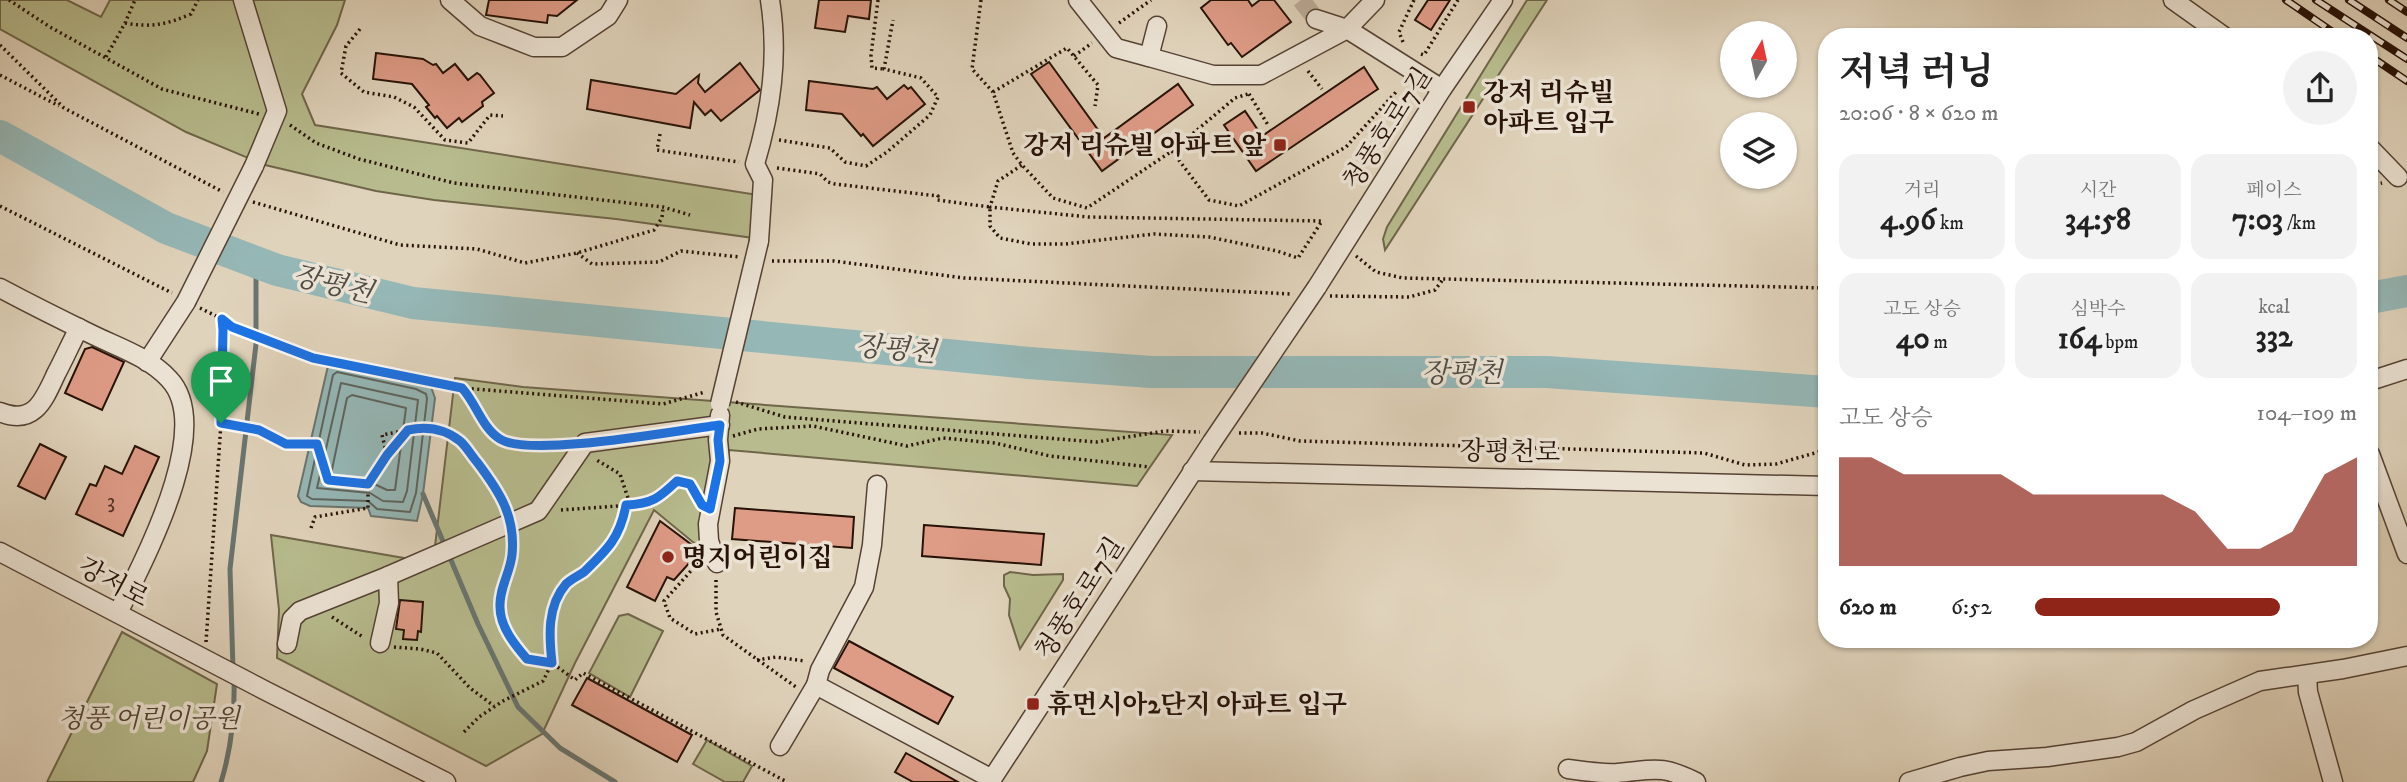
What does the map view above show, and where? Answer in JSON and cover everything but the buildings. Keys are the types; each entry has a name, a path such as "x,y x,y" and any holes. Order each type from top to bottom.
{"street":[{"path":"147,362 185,301 254,166 276,115 243,0"},
{"path":"450,0 480,26 534,47 562,47 608,16 618,0"},
{"path":"717,563 709,541 708,524 720,461 719,432 759,241 759,172 775,49 769,0"},
{"path":"1078,0 1116,48 1213,75 1261,75 1348,29 1375,0"},
{"name":"청풍호로7길","path":"991,780 1192,471 1209,437 1317,291 1342,246 1442,89 1503,0"},
{"path":"2173,0 2212,28"},
{"path":"1316,19 1348,29 1442,89"},
{"path":"1149,57 1157,26"},
{"path":"2378,156 2398,177"},
{"path":"0,288 147,362 170,380 177,391 183,410 183,442 174,486 156,536 118,613"},
{"path":"0,412 11,417 35,410 44,400 79,328"},
{"path":"2378,378 2407,369"},
{"path":"287,643 292,619 300,611 538,511 580,449 719,432"},
{"name":"장평천로","path":"1192,471 1818,485"},
{"path":"2378,476 2407,554"},
{"path":"780,746 816,685 820,670 864,587 872,545 877,485"},
{"name":"강저로","path":"0,552 446,782"},
{"path":"380,643 389,603 388,576"},
{"path":"1909,782 1937,777 1988,761 2037,758 2118,747 2136,742 2194,710 2260,681 2407,656"},
{"path":"2307,675 2308,692 2333,782"},
{"path":"816,685 991,780"},
{"path":"1568,769 1616,773 1646,768 1665,769 1696,782"}],"path":[{"path":"9,0 50,27 162,89 276,115 316,143 359,159 442,180 663,207 690,215"},
{"path":"105,58 135,0"},
{"path":"125,23 141,26 167,25 191,14 198,0"},
{"path":"763,137 830,148 845,162 866,166 887,152 930,115 938,97 921,78 872,68 870,55 878,0"},
{"path":"981,0 972,69 993,92 1013,153 1052,198 1087,208 1172,150 1236,97 1248,93 1268,125"},
{"path":"1115,25 1151,0"},
{"path":"1414,0 1399,32 1401,41 1424,55 1458,0"},
{"path":"884,69 893,20"},
{"path":"360,29 346,46 341,73 364,92 394,97 414,107 444,140 468,143 490,115 503,116"},
{"path":"1074,56 1094,41"},
{"path":"0,46 64,108"},
{"path":"993,92 1067,48 1098,85 1095,106"},
{"path":"1298,76 1309,70 1322,89"},
{"path":"0,75 226,194"},
{"path":"1172,150 1209,200 1239,206 1346,147 1397,91"},
{"path":"660,134 657,150 759,172 770,181 773,168 820,174 828,182 835,184 938,196 937,200 990,207 1100,217 1322,221 1298,258 1209,237 1154,234 1065,244 1031,244 1000,238 990,226 990,207 998,181 1022,165"},
{"path":"253,202 400,245 477,249 525,263 577,253 654,230 662,218 663,207"},
{"path":"0,206 222,319 232,327 313,358 462,388 663,404 706,392"},
{"path":"1342,246 1376,272 1403,278 1818,288"},
{"path":"577,253 592,264 659,262 681,251 744,258"},
{"path":"770,261 834,261 964,278 1292,294"},
{"path":"1317,291 1409,297 1435,290 1444,278"},
{"path":"204,658 221,423 222,319"},
{"path":"462,388 473,400 481,419 501,440 534,447 580,449 620,474 628,498 616,540 581,574 567,583 556,601 550,638 552,663 543,681 495,706 464,732"},
{"path":"726,402 785,417 1096,442 1165,430 1209,437"},
{"path":"221,423 259,430 286,444 317,444 328,480 368,484"},
{"path":"719,432 813,426 907,446 943,438 995,443 1050,456 1150,467"},
{"path":"311,528 315,517 368,508 368,484 408,430"},
{"path":"387,455 383,435 408,430 442,431 461,442 505,502 510,523 512,555 503,583 500,609 511,639 527,659 552,663 575,680 583,673 787,782"},
{"path":"1235,432 1262,433 1300,441 1704,453 1745,465 1776,464 1818,452"},
{"path":"538,511 646,504 659,497 677,481 690,484 702,505 710,509"},
{"path":"721,629 695,634 670,618 664,601 697,563 717,563 716,612 723,635 798,688"},
{"path":"317,604 344,626 367,639 437,653 470,688 495,706"},
{"path":"756,660 776,657 807,662"}],"green space":[{"path":"0,0 67,0 101,17 110,0 345,0 337,25 302,94 315,125 764,196 761,239 616,219 434,200 376,191 265,165 186,132 0,29"},
{"path":"1527,0 1547,0 1385,250 1383,239 1387,227"},
{"path":"455,378 523,387 1172,435 1137,486 729,450 711,557 654,510 575,663 542,734 486,766 277,658 279,610 271,535 433,563"},
{"path":"1010,572 1033,575 1063,574 1063,580 1020,649 1009,615 1010,599 1004,586 1004,575"},
{"path":"628,614 663,631 630,697 589,673 619,616"},
{"name":"청풍 어린이공원","path":"122,632 217,684 207,751 193,782 47,782"},
{"path":"707,740 752,766 743,782 725,782 693,764"}],"water":[{"path":"328,366 419,382 431,387 435,398 417,521 371,516 368,508 310,506 301,502 298,496"}],"waterway":[{"name":"장평천","path":"0,136 166,228 277,270 413,303 1029,363 1151,372 1547,372 1818,391"},
{"path":"233,669 230,569 256,344 256,262"},
{"name":"장평천","path":"2378,296 2407,291"},
{"path":"423,494 478,624 518,707 560,748 615,782"},
{"path":"221,782 232,731 234,678"}],"tunnel":[{"path":"1301,0 1316,19"}],"railway":[{"path":"2286,0 2327,28"},
{"path":"2316,0 2359,28"},
{"path":"2349,0 2407,38"},
{"path":"2389,0 2407,12"},
{"path":"2378,40 2407,59"},
{"path":"2378,61 2407,81"}],"place":[{"name":"강저 리슈빌 아파트 입구","path":"1469,107"},
{"name":"강저 리슈빌 아파트 앞","path":"1280,145"},
{"name":"명지어린이집","path":"668,557"},
{"name":"휴먼시아2단지 아파트 입구","path":"1033,704"}],"route":[{"path":"222,319 232,327 313,358 462,388 473,400 481,419 501,440 534,447 565,445 720,425 720,461 710,509 702,505 690,484 677,481 659,497 646,504 626,505 616,540 581,574 567,583 556,601 551,619 552,663 527,659 511,639 500,609 503,583 512,555 510,523 505,502 461,442 442,431 425,428 408,430 368,484 328,480 317,444 286,444 259,430 221,423 222,319"}]}
